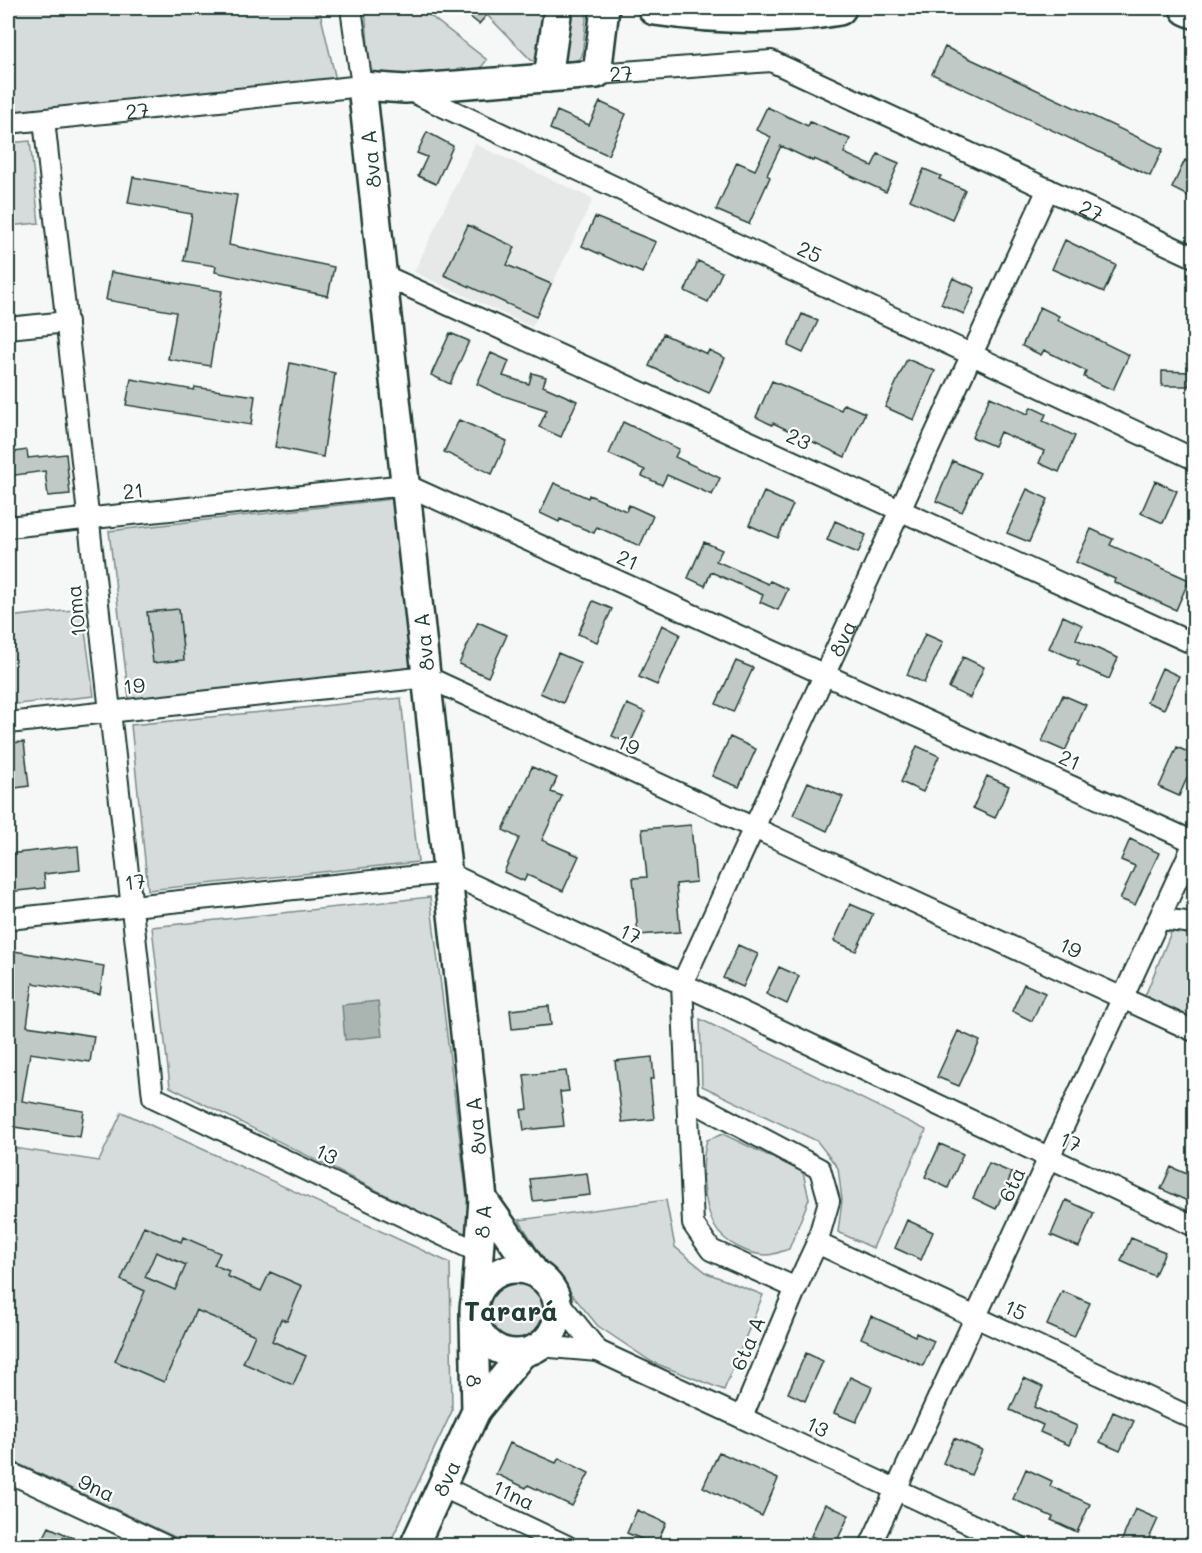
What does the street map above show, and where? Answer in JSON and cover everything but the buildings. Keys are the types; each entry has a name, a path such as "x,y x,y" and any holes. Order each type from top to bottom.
{"highway":[{"path":"655,8 736,12 838,8"},
{"path":"1187,8 1194,11"}],"street":[{"path":"351,8 362,86"},
{"path":"548,78 558,8"},
{"path":"597,74 605,8"},
{"name":"27","path":"8,123 362,86 405,89 771,61 1194,257"},
{"name":"8va A","path":"362,86 483,1199"},
{"name":"25","path":"405,89 1194,459"},
{"name":"10ma","path":"44,120 153,1097"},
{"name":"8va","path":"796,1288 711,1250 693,1224 682,984 1048,189"},
{"name":"23","path":"383,274 1194,644"},
{"path":"8,328 67,322"},
{"name":"21","path":"8,527 406,485 1194,842"},
{"name":"19","path":"8,723 427,677 1194,1031"},
{"name":"6ta","path":"870,1545 1194,842"},
{"name":"17","path":"8,918 448,873 1194,1226"},
{"path":"1160,919 1194,923"},
{"name":"13","path":"153,1097 480,1253"},
{"name":"6ta A","path":"688,1099 820,1169 829,1201 817,1243 742,1417"},
{"name":"8 A","path":"475,1305 483,1199"},
{"name":"8 A","path":"483,1199 535,1273"},
{"name":"15","path":"817,1243 1194,1419"},
{"path":"521,1269 535,1273 552,1289 557,1300 556,1326 549,1337 531,1350 509,1353 496,1348 484,1340 477,1328 475,1305 483,1284 494,1275 507,1270 521,1269"},
{"name":"13","path":"557,1300 598,1351"},
{"name":"8","path":"475,1305 476,1411"},
{"name":"13","path":"531,1350 598,1351 1018,1545"},
{"name":"8","path":"476,1411 531,1350"},
{"name":"8va","path":"414,1545 476,1411"},
{"name":"9na","path":"8,1472 166,1545"},
{"name":"11na","path":"441,1486 567,1545"}],"shaded area":[{"path":"8,8 319,8 336,80 8,114"},
{"path":"365,8 420,8 487,60 479,70 371,80"},
{"path":"493,8 551,8 537,62 531,60 487,15"},
{"path":"567,8 587,9 582,56 573,61 562,60"},
{"path":"30,141 39,223 8,226 8,143"},
{"path":"475,144 593,199 532,327 414,272"},
{"path":"392,499 411,668 129,699 109,531"},
{"path":"82,609 94,696 8,705 8,617"},
{"path":"401,698 418,862 148,890 131,725"},
{"path":"430,897 472,1238 170,1087 152,927"},
{"path":"1172,930 1194,936 1194,1021 1145,996"},
{"path":"378,1001 382,1036 345,1040 342,1005"},
{"path":"700,1019 926,1130 873,1248 838,1232 842,1200 838,1168 817,1141 702,1086"},
{"path":"122,1112 450,1263 452,1411 389,1545 192,1545 8,1459 8,1147 99,1161"},
{"path":"723,1134 803,1172 809,1199 789,1249 770,1255 753,1253 731,1243 715,1227 705,1196 704,1161 707,1140"},
{"path":"666,1200 675,1247 707,1273 763,1295 724,1390 652,1362 598,1326 545,1262 519,1220"},
{"path":"515,1281 532,1286 537,1290 541,1295 546,1312 541,1329 537,1334 532,1338 515,1343 498,1338 493,1334 489,1329 484,1312 489,1295 493,1290 498,1286"}],"district":[{"name":"Tarará","path":"511,1310"}]}
